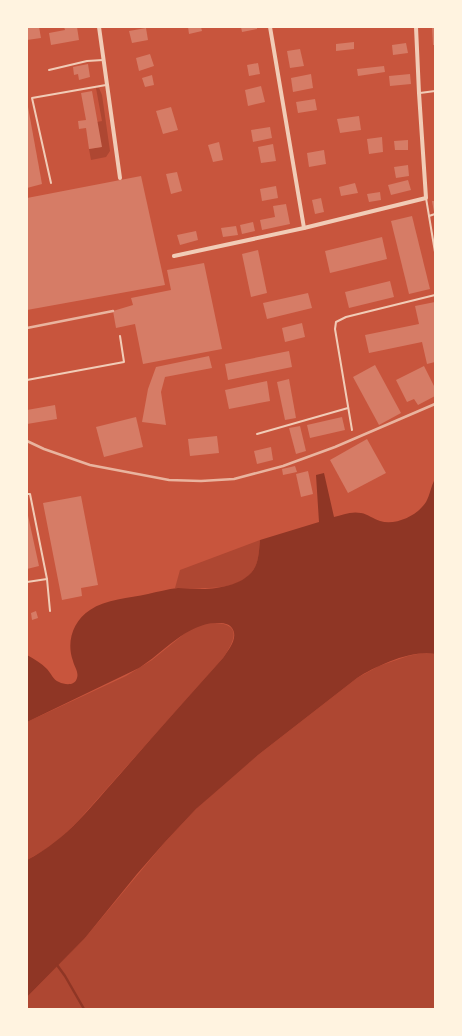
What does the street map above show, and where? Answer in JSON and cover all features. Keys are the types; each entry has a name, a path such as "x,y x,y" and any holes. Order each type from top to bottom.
{"street":[{"path":"98,27 120,178"},
{"path":"270,27 304,228"},
{"path":"174,256 304,228 426,198 416,27"}],"lane":[{"path":"49,70 87,61 103,60"},
{"path":"51,183 32,98 106,85"},
{"path":"419,93 435,91"},
{"path":"426,198 435,252"},
{"path":"429,216 435,214"},
{"path":"352,430 335,329 336,322 346,317 435,295"},
{"path":"27,380 124,362 120,336"},
{"path":"257,434 348,408"},
{"path":"27,494 30,494 47,579 50,611"},
{"path":"27,582 47,579"}],"shaded area":[{"path":"96,88 99,88 102,95 110,151 106,157 91,160 89,149 101,147 97,122 102,121"},
{"path":"324,473 334,517 354,512 386,522 399,521 418,511 426,502 435,479 435,654 426,653 406,656 365,673 258,755 196,809 137,874 85,938 27,997 27,860 42,852 55,842 90,809 223,658 234,640 234,632 229,625 218,623 207,624 196,628 176,640 139,668 27,722 27,655 45,667 57,681 64,684 72,684 76,681 77,671 70,647 72,632 79,620 96,606 118,599 178,588 202,589 224,587 246,578 255,567 259,554 260,540 319,522 316,475"},
{"path":"260,540 255,567 249,576 240,582 219,587 175,588 180,570"},
{"path":"212,623 228,626 232,629 234,634 231,645 223,658 77,822 53,845 27,860 27,722 126,676 152,660 189,630 203,624"},
{"path":"427,652 435,654 435,1009 27,1009 27,997 85,938 165,842 196,809 228,780 357,678 379,666 408,656"}],"building":[{"path":"27,27 39,27 41,38 27,40"},
{"path":"64,27 77,27 79,40 51,45 49,33 65,30"},
{"path":"188,27 201,27 202,31 189,34"},
{"path":"241,27 257,27 257,29 242,32"},
{"path":"432,27 435,27 435,45 433,45"},
{"path":"146,28 148,40 132,43 129,31"},
{"path":"354,42 354,49 336,51 336,44"},
{"path":"406,43 408,53 393,55 392,45"},
{"path":"300,49 304,66 290,68 287,51"},
{"path":"150,54 154,66 139,71 136,58"},
{"path":"258,63 260,74 249,76 247,65"},
{"path":"88,64 90,77 79,80 78,74 74,75 73,67"},
{"path":"384,66 385,72 358,76 357,69"},
{"path":"311,74 313,88 293,92 291,78"},
{"path":"410,74 411,84 390,86 389,76"},
{"path":"152,75 154,85 145,87 142,78"},
{"path":"261,86 265,102 248,106 245,90"},
{"path":"92,91 102,147 89,149 86,128 79,129 78,121 86,120 81,93"},
{"path":"315,99 317,110 298,113 296,102"},
{"path":"28,107 42,184 27,188 27,108"},
{"path":"171,107 178,130 163,134 156,111"},
{"path":"359,116 361,130 340,133 337,119"},
{"path":"270,127 272,138 253,142 251,130"},
{"path":"382,137 383,152 369,154 367,139"},
{"path":"408,140 408,150 395,150 394,141"},
{"path":"219,142 223,160 213,162 208,145"},
{"path":"273,144 276,161 261,163 258,147"},
{"path":"324,150 326,164 309,167 307,153"},
{"path":"408,165 409,176 396,178 394,167"},
{"path":"177,172 182,191 171,194 166,174"},
{"path":"141,176 165,285 27,310 27,198"},
{"path":"408,180 411,190 391,195 388,185"},
{"path":"355,183 358,193 341,196 339,187"},
{"path":"276,186 278,198 262,201 260,189"},
{"path":"380,192 381,200 369,202 367,194"},
{"path":"321,198 324,212 315,214 312,200"},
{"path":"432,201 435,201 435,212 434,212"},
{"path":"286,204 290,224 262,230 260,220 275,217 273,206"},
{"path":"412,216 430,289 409,294 391,221"},
{"path":"253,222 255,231 242,234 240,225"},
{"path":"236,226 238,235 223,237 221,228"},
{"path":"196,231 198,240 180,245 177,235"},
{"path":"382,237 387,259 330,273 325,251"},
{"path":"258,250 267,293 251,297 242,254"},
{"path":"204,263 222,349 143,364 135,324 116,328 113,311 133,305 131,298 171,290 167,270"},
{"path":"390,281 394,297 349,308 345,292"},
{"path":"308,293 312,308 267,319 263,303"},
{"path":"435,302 435,362 427,364 422,342 369,353 365,335 419,324 415,306"},
{"path":"302,323 305,337 285,342 282,328"},
{"path":"289,351 292,367 228,380 225,364"},
{"path":"209,356 212,368 165,377 161,392 166,425 142,422 148,389 156,367"},
{"path":"375,365 401,413 379,425 353,377"},
{"path":"424,366 435,388 435,396 418,405 414,399 407,402 396,380"},
{"path":"289,379 296,418 285,420 277,382"},
{"path":"267,381 270,401 229,409 225,390"},
{"path":"55,405 57,419 27,424 27,410"},
{"path":"136,417 143,447 104,457 96,427"},
{"path":"342,417 345,430 310,438 307,425"},
{"path":"300,426 306,451 296,454 289,428"},
{"path":"217,436 219,453 190,456 188,439"},
{"path":"367,439 386,473 348,493 330,460"},
{"path":"271,447 273,460 257,464 254,451"},
{"path":"295,466 297,472 283,475 282,469"},
{"path":"308,471 313,494 301,497 296,474"},
{"path":"81,496 98,585 81,588 82,596 62,600 43,503"},
{"path":"27,511 39,566 27,569"},
{"path":"36,611 38,618 32,620 31,613"}],"waterway":[{"path":"57,965 84,1009"}],"railway":[{"path":"27,328 113,311"},
{"path":"27,441 44,449 90,465 169,480 201,481 234,479 283,466 335,447 435,404"}]}
